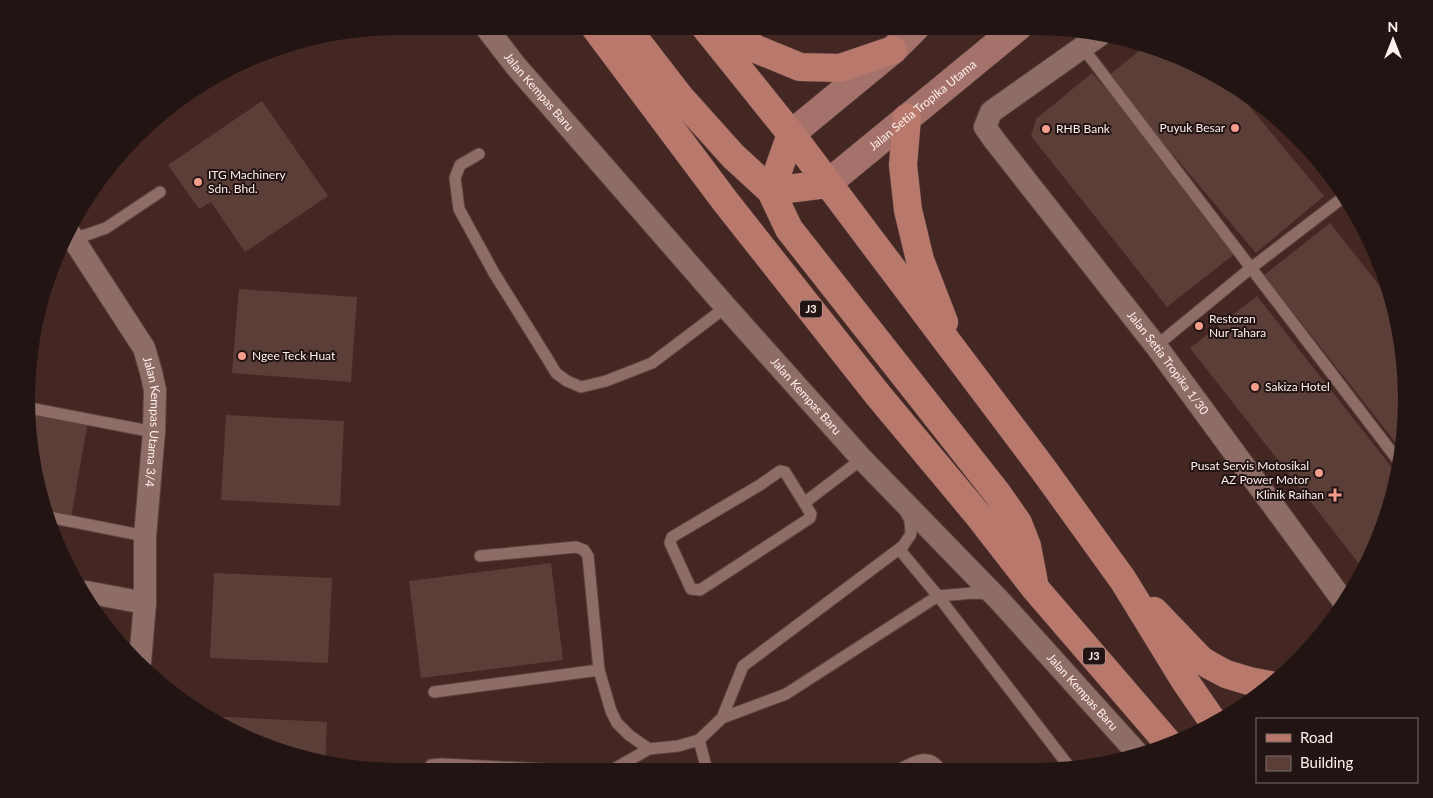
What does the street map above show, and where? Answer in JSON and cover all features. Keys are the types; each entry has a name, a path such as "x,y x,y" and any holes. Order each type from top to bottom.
{"main road":[{"name":"J3","path":"601,35 725,201 878,395 978,514 1034,587 1164,739"},
{"path":"633,35 680,97 733,156 771,191 789,229 998,492 1018,523 1027,546 1034,587"},
{"path":"711,35 791,134 955,351 1123,580 1185,681 1210,717"},
{"path":"736,35 756,49 800,67 840,68 904,35"},
{"path":"771,191 791,134 905,35"},
{"name":"Jalan Setia Tropika Utama","path":"827,184 1008,35"},
{"path":"907,118 903,165 908,210 920,260 955,351"},
{"path":"771,191 827,184"},
{"path":"1123,580 1201,660 1226,674 1262,683"}],"street":[{"name":"Jalan Kempas Baru","path":"493,35 515,66 862,459 1000,601 1134,749"},
{"name":"Jalan Setia Tropika 1/30","path":"1092,42 991,112 985,127 994,141 1156,346 1340,596"},
{"name":"Jalan Kempas Utama 3/4","path":"72,240 144,348 154,390 154,432 145,536 145,602 141,655"},
{"path":"93,596 145,602"}],"lane":[{"path":"1092,42 1250,268 1394,455"},
{"path":"479,154 460,165 455,178 460,210 494,273 556,373 567,381 581,387 606,381 652,363 726,307"},
{"path":"74,237 86,235 106,228 160,192"},
{"path":"1156,346 1250,268 1339,200"},
{"path":"35,409 154,432"},
{"path":"804,503 862,459"},
{"path":"780,470 785,472 804,503 811,514 808,520 700,590 691,589 670,543 672,537 760,485 780,470"},
{"path":"722,718 743,666 899,549 911,534 910,520 896,495"},
{"path":"55,518 145,536"},
{"path":"480,556 576,547 584,550 588,556 599,670 611,711 617,723 629,735 649,749"},
{"path":"899,549 938,596 1065,761"},
{"path":"624,763 649,749 678,746 699,740 722,718 786,694 938,596 983,593 992,594 1000,601"},
{"path":"434,692 599,670"},
{"path":"699,740 705,763"},
{"path":"912,763 928,759 934,763"}],"building":[{"path":"1140,51 1173,63 1216,84 1247,104 1324,196 1256,253 1133,107 1109,75"},
{"path":"1092,73 1119,103 1237,252 1167,307 1031,136 1036,119"},
{"path":"262,101 328,196 245,252 211,202 199,209 168,165"},
{"path":"1330,223 1380,287 1395,351 1398,399 1395,442 1264,275"},
{"path":"239,289 357,297 351,382 232,373"},
{"path":"1257,296 1392,467 1379,516 1358,563 1190,348"},
{"path":"36,412 88,422 71,517 53,514 42,470"},
{"path":"226,415 344,421 340,506 221,500"},
{"path":"551,563 563,660 421,678 409,581"},
{"path":"214,573 332,578 328,663 210,658"},
{"path":"222,717 327,722 325,755 282,744"}],"place":[{"name":"Puyuk Besar","path":"1235,128"},
{"name":"RHB Bank","path":"1046,129"},
{"name":"ITG Machinery Sdn. Bhd.","path":"198,182"},
{"name":"Restoran Nur Tahara","path":"1199,326"},
{"name":"Ngee Teck Huat","path":"242,356"},
{"name":"Sakiza Hotel","path":"1255,387"},
{"name":"Pusat Servis Motosikal AZ Power Motor","path":"1319,473"},
{"name":"Klinik Raihan","path":"1335,495"}]}
